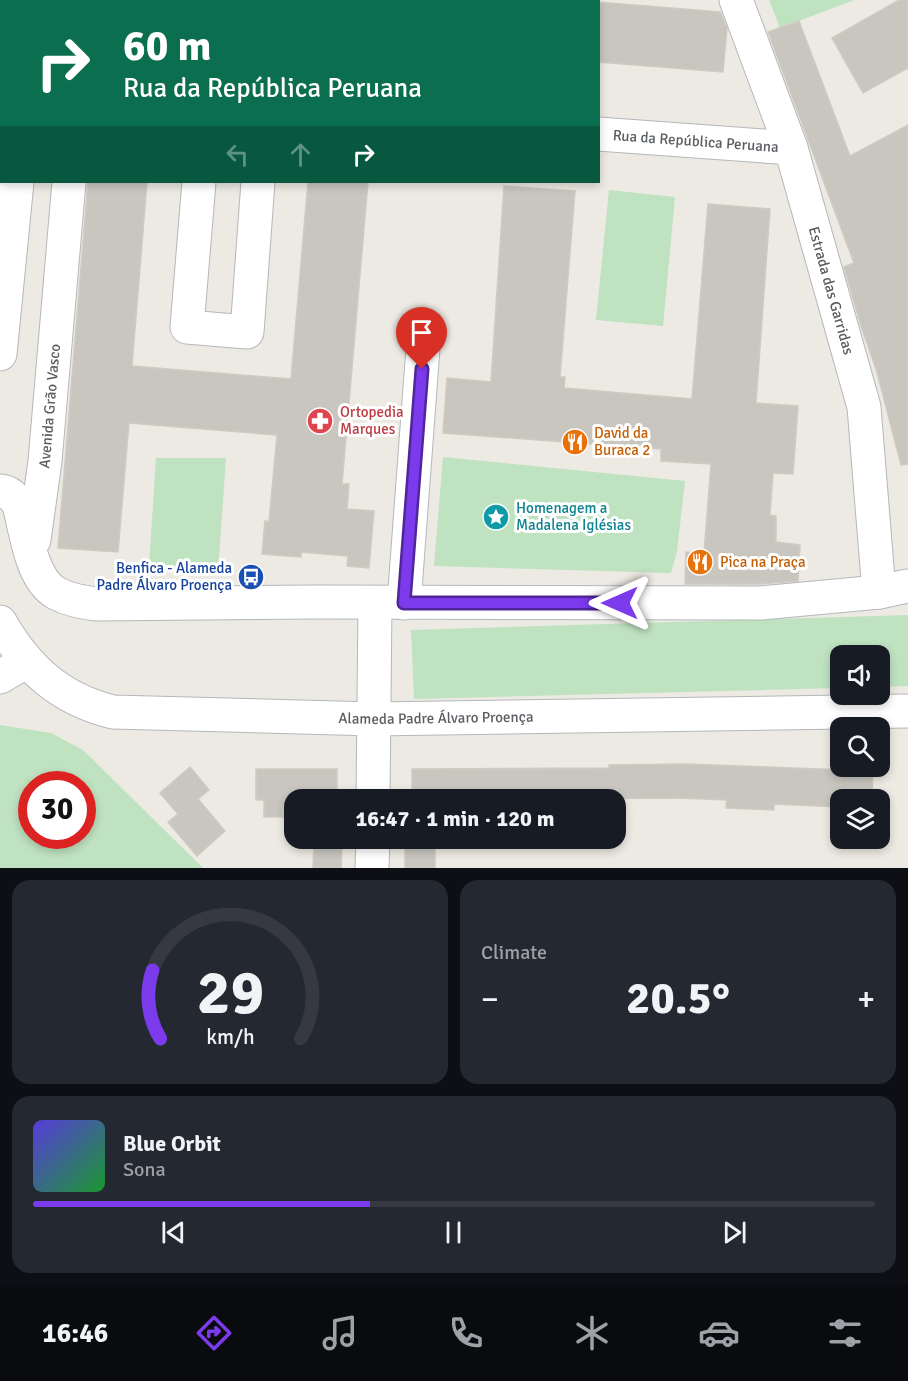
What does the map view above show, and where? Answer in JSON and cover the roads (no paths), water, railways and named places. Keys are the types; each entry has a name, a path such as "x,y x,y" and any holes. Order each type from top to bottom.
{"street":[{"name":"Estrada das Garridas","path":"736,0 791,148 864,407 893,589"},
{"name":"Rua da República Peruana","path":"600,134 791,148"},
{"path":"0,354 17,183"},
{"name":"Avenida Grão Vasco","path":"32,554 45,461 69,183"},
{"path":"199,183 187,327 247,332 258,183"},
{"path":"373,789 374,719 423,348"},
{"path":"0,491 7,492 14,497 19,505 38,573 46,586 72,600 96,604 760,603 893,589"},
{"name":"Alameda Padre Álvaro Proença","path":"0,622 11,641 13,669 71,698 113,712 374,719 908,711"},
{"path":"372,868 373,849"}],"place":[{"name":"Ortopedia Marques","path":"320,421"},
{"name":"David da Buraca 2","path":"575,442"},
{"name":"Homenagem a Madalena Iglésias","path":"496,517"},
{"name":"Pica na Praça","path":"700,562"},
{"name":"Benfica - Alameda Padre Álvaro Proença","path":"251,577"}]}
